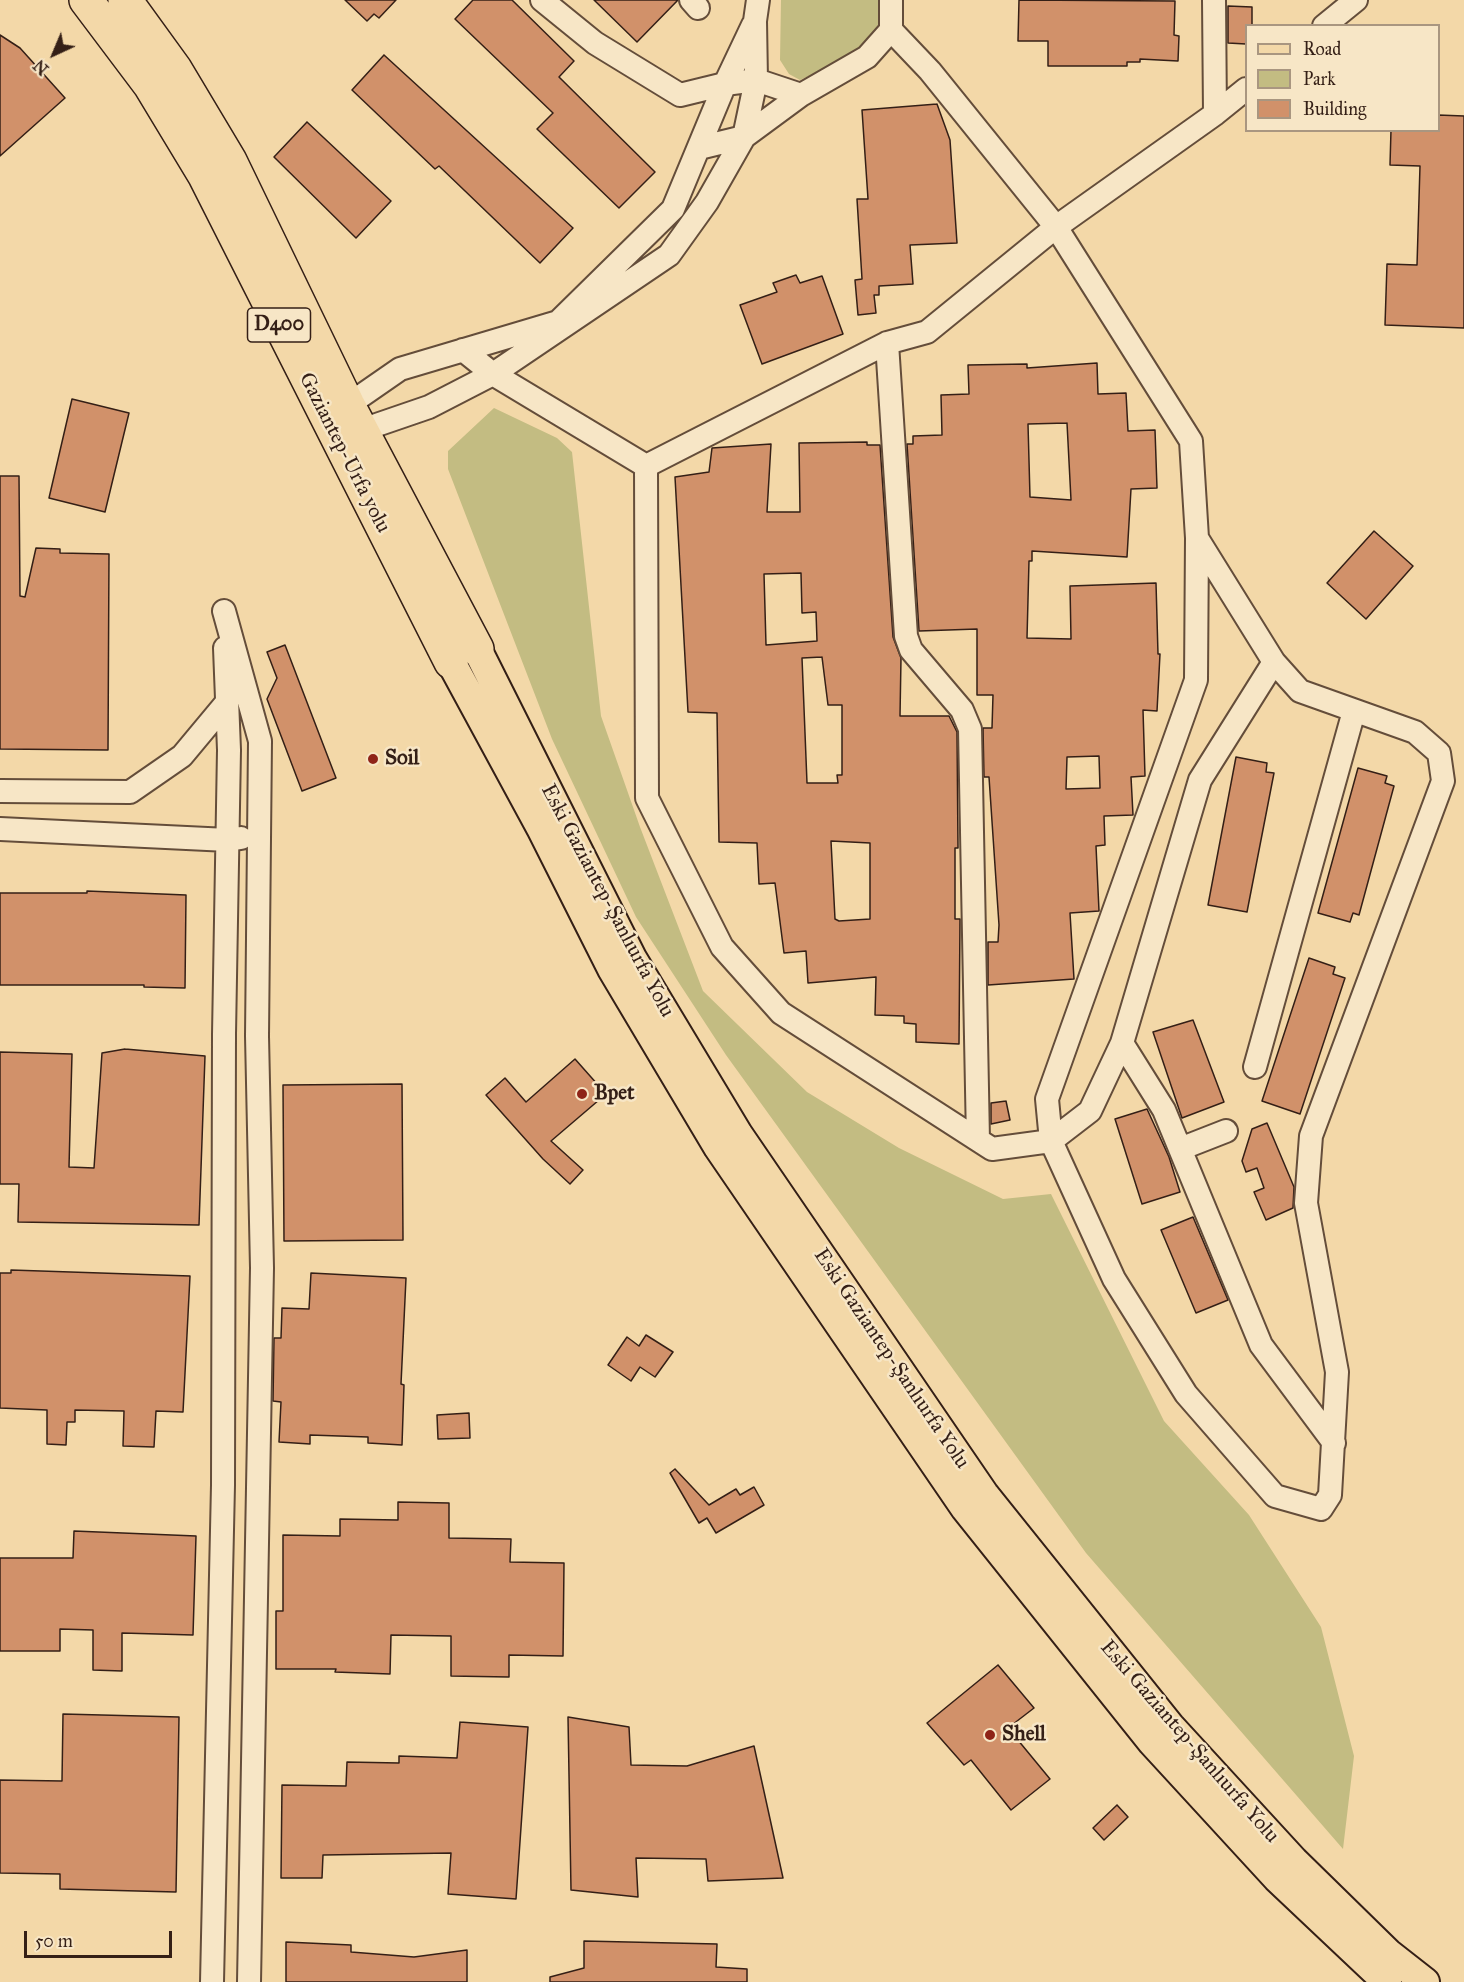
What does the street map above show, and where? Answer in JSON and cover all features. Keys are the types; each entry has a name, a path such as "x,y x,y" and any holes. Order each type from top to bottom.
{"highway":[{"name":"Gaziantep-Urfa yolu","path":"86,0 150,85 347,420"},
{"name":"Gaziantep-Urfa yolu","path":"125,0 174,69 230,161 347,420 464,656"}],"main road":[{"name":"Eski Gaziantep-Şanlıurfa Yolu","path":"464,656 541,828 612,969 718,1147 965,1508 1152,1742 1277,1878 1388,1982"},
{"name":"Eski Gaziantep-Şanlıurfa Yolu","path":"464,656 632,958 738,1134 984,1494 1170,1726 1294,1861 1388,1953 1425,1982"}],"street":[{"path":"542,0 596,43 680,95 724,84 756,80 801,95"},
{"path":"699,148 744,137 801,95 867,57 891,30 891,0"},
{"path":"1214,0 1215,114"},
{"path":"1326,24 1356,0"},
{"path":"347,420 400,369 558,322 673,209 756,11"},
{"path":"347,420 429,407 493,374 669,255 707,202 744,137 756,80 756,11"},
{"path":"891,30 930,71 1056,227 1191,441 1197,538 1196,680 1047,1099 1051,1141 1114,1279 1186,1394 1275,1496 1321,1509 1330,1495 1337,1372 1306,1203 1311,1136 1443,781 1439,753 1415,732 1300,691 1274,662 1197,538"},
{"path":"646,466 887,342 927,332 1056,227 1215,114 1245,89"},
{"path":"887,342 906,636 911,650 962,710 970,729 978,1140"},
{"path":"463,350 493,374 646,466"},
{"path":"646,466 647,798 722,947 781,1013 992,1149 1051,1141 1090,1111 1122,1043 1200,780 1274,662"},
{"path":"212,1982 223,1485 224,1034 228,840 224,611 260,741 256,1036 262,1268 249,1982"},
{"path":"0,791 130,792 182,756 227,702"},
{"path":"1255,1067 1354,711"},
{"path":"0,829 228,840 260,834"},
{"path":"1122,1043 1164,1110 1261,1345 1334,1443"},
{"path":"1180,1149 1226,1131"}],"green space":[{"path":"781,0 883,0 883,22 865,50 800,80 789,74 780,60"},
{"path":"494,408 557,438 572,452 601,716 640,827 703,991 807,1092 899,1148 1003,1199 1051,1194 1164,1421 1249,1515 1321,1627 1354,1756 1343,1849 1086,1553 726,1055 636,917 552,739 448,469 448,451"}],"building":[{"path":"345,0 396,0 379,18 374,14 367,21"},
{"path":"473,0 512,0 574,61 559,77 655,172 619,208 537,129 553,113 455,19"},
{"path":"594,0 678,0 637,42"},
{"path":"1019,0 1175,1 1174,35 1179,36 1178,61 1140,59 1140,62 1127,62 1127,66 1048,66 1048,41 1018,41"},
{"path":"1228,6 1252,7 1252,24 1245,24 1245,44 1228,43"},
{"path":"0,35 20,48 65,98 0,156"},
{"path":"384,55 573,228 540,263 439,166 435,169 352,90"},
{"path":"937,104 950,140 957,243 910,245 913,284 879,286 879,295 874,295 876,313 858,315 855,280 862,279 857,199 868,199 862,110"},
{"path":"1440,115 1464,116 1464,328 1385,325 1387,264 1417,265 1420,166 1390,165 1391,132 1440,132"},
{"path":"307,122 391,201 356,238 274,157"},
{"path":"796,275 800,283 822,276 843,334 762,364 740,305 777,292 773,283"},
{"path":"1097,363 1098,394 1126,393 1128,431 1155,430 1157,488 1131,489 1127,557 1032,551 1032,561 1029,561 1027,638 1071,639 1070,586 1156,583 1158,654 1160,654 1157,711 1143,710 1145,776 1131,777 1133,815 1104,816 1105,845 1096,846 1099,911 1070,913 1074,979 988,985 988,942 998,942 999,925 989,777 984,777 983,728 992,728 993,695 977,695 977,629 919,631 907,444 913,444 913,436 942,435 941,395 969,394 968,365 1027,364 1027,368","holes":["1067,423 1071,500 1030,497 1028,424","1099,756 1100,788 1066,789 1067,757"]},
{"path":"72,399 129,413 105,512 49,498"},
{"path":"867,442 867,445 880,445 893,637 901,658 900,716 949,716 957,732 958,848 955,848 955,919 960,919 959,1044 916,1042 916,1024 904,1023 904,1016 875,1015 876,977 808,983 806,951 784,953 775,883 759,884 757,843 719,842 717,713 688,712 675,477 709,472 712,448 771,444 767,512 800,512 799,443","holes":["801,573 802,613 816,612 817,641 766,645 764,574","822,657 828,705 842,705 842,775 837,775 838,783 807,783 802,658","831,841 870,843 870,919 839,921 835,919"]},
{"path":"0,476 19,476 20,596 25,597 36,548 60,549 60,553 109,554 108,750 0,749"},
{"path":"1374,531 1413,566 1366,619 1327,583"},
{"path":"285,645 336,778 302,791 267,699 277,678 267,652"},
{"path":"1236,757 1267,763 1266,772 1274,773 1247,912 1208,905"},
{"path":"1358,768 1387,776 1385,783 1394,786 1359,915 1353,913 1350,922 1318,913"},
{"path":"87,891 186,895 185,988 144,987 144,985 0,985 0,893 87,893"},
{"path":"1309,958 1335,967 1333,974 1345,978 1300,1114 1262,1101"},
{"path":"1193,1020 1224,1102 1182,1118 1153,1032"},
{"path":"125,1049 205,1056 199,1225 18,1222 19,1184 0,1184 0,1052 72,1054 69,1167 94,1168 102,1053"},
{"path":"575,1059 606,1094 551,1141 583,1170 570,1184 543,1159 486,1095 505,1078 526,1102"},
{"path":"402,1084 403,1240 284,1241 283,1085"},
{"path":"1006,1101 1010,1120 991,1124 991,1103"},
{"path":"1147,1109 1169,1157 1180,1192 1142,1204 1115,1119"},
{"path":"1267,1123 1294,1187 1293,1208 1266,1220 1254,1192 1264,1188 1257,1168 1246,1172 1242,1161 1252,1129"},
{"path":"1193,1217 1228,1300 1196,1313 1161,1230"},
{"path":"11,1270 190,1276 183,1412 156,1411 154,1447 123,1446 124,1411 75,1410 75,1422 67,1422 66,1445 47,1444 47,1410 0,1408 0,1273 11,1273"},
{"path":"311,1273 406,1278 401,1384 404,1385 402,1445 368,1443 368,1437 310,1435 310,1444 279,1442 281,1402 273,1401 274,1338 281,1338 282,1308 309,1309"},
{"path":"646,1335 673,1352 655,1377 640,1367 631,1381 608,1365 627,1337 639,1346"},
{"path":"469,1413 470,1438 438,1439 437,1415"},
{"path":"675,1469 709,1505 736,1489 740,1495 754,1487 764,1505 716,1533 707,1518 699,1523 670,1473"},
{"path":"398,1502 449,1503 449,1538 511,1539 510,1562 564,1563 563,1656 509,1655 509,1677 451,1676 451,1636 391,1635 390,1674 335,1672 336,1669 276,1669 276,1611 283,1611 283,1535 340,1536 340,1519 398,1520"},
{"path":"74,1531 196,1536 193,1635 122,1633 122,1671 93,1670 93,1630 60,1629 60,1651 0,1651 0,1558 73,1558"},
{"path":"998,1665 1034,1708 1008,1728 1050,1779 1011,1810 971,1760 964,1765 927,1723"},
{"path":"63,1714 179,1717 176,1892 60,1889 60,1874 0,1873 0,1780 62,1781"},
{"path":"568,1717 629,1727 631,1765 687,1766 754,1746 783,1878 708,1881 706,1859 636,1858 638,1897 571,1890"},
{"path":"460,1722 528,1727 516,1899 448,1894 451,1853 323,1855 322,1878 281,1878 282,1785 346,1786 347,1762 399,1763 399,1756 457,1758"},
{"path":"1117,1805 1128,1817 1104,1840 1093,1828"},
{"path":"584,1941 717,1944 716,1967 747,1969 747,1982 550,1982 550,1977 584,1968"},
{"path":"286,1942 351,1945 351,1952 414,1957 467,1950 467,1982 286,1982"}],"place":[{"name":"Soil","path":"373,759"},
{"name":"Bpet","path":"582,1094"},
{"name":"Shell","path":"990,1735"}]}
